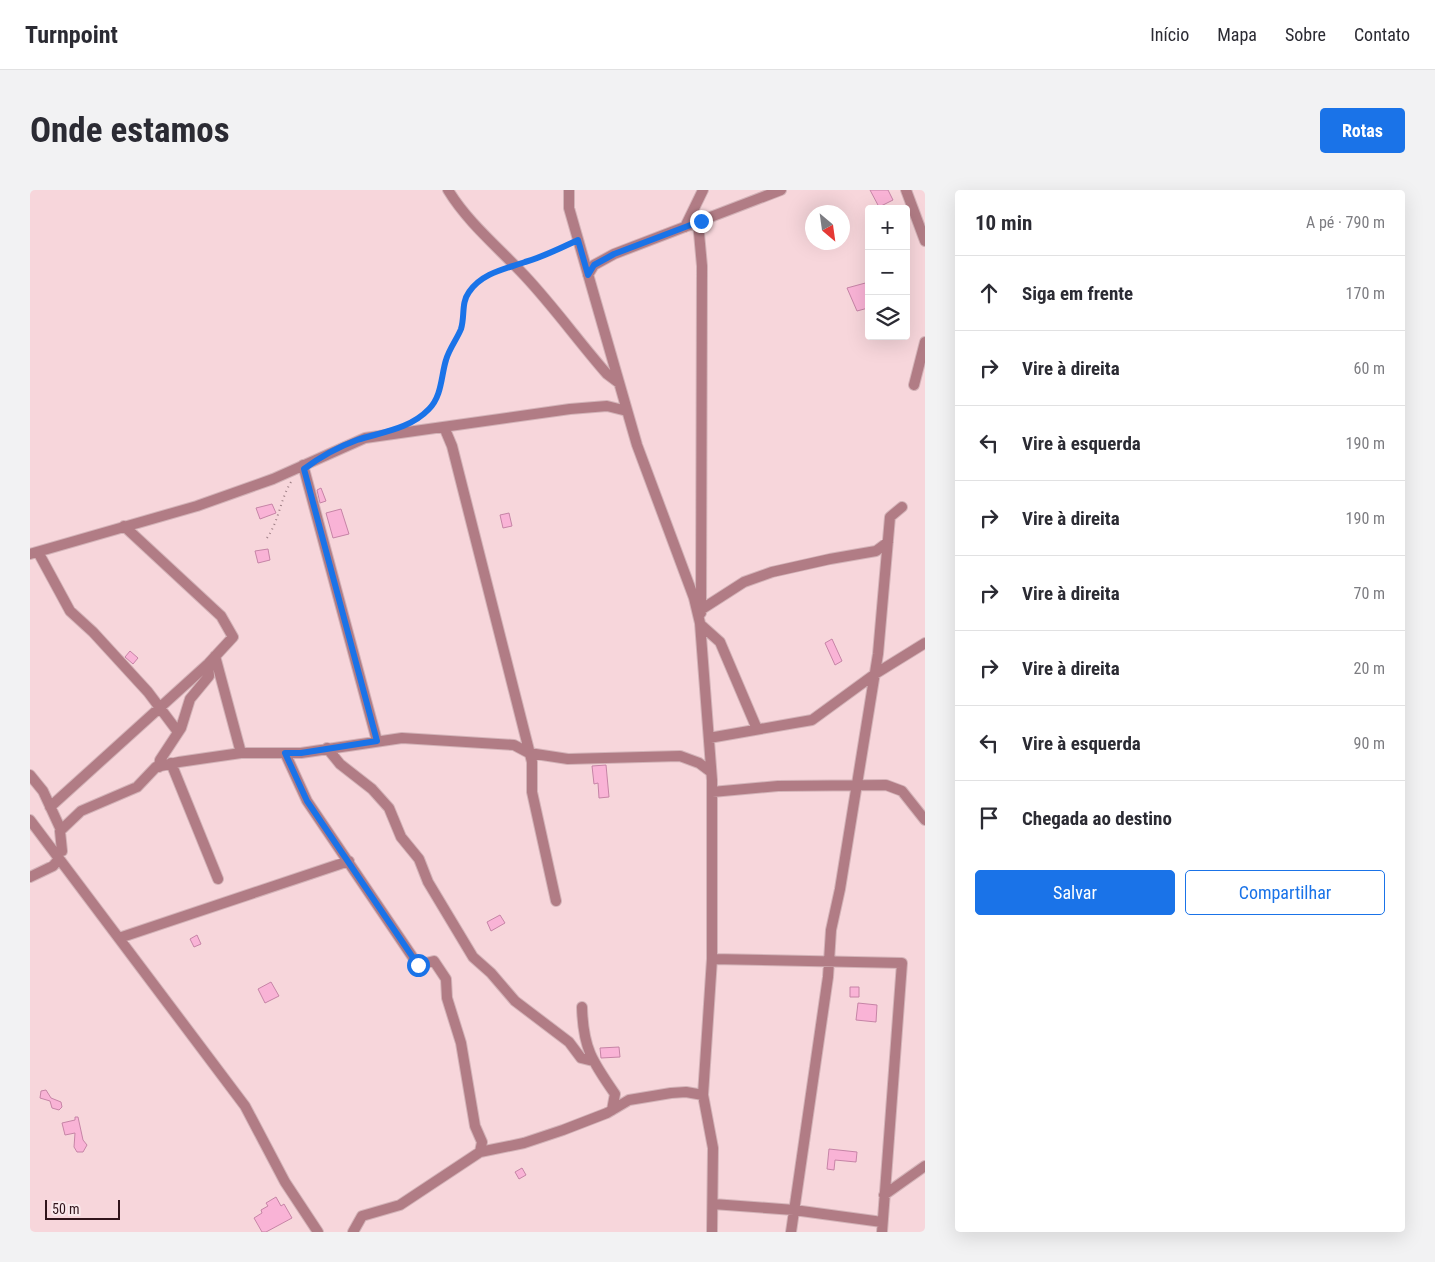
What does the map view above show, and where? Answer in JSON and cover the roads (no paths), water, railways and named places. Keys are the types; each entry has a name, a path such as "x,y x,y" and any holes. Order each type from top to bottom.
{"street":[{"path":"448,190 469,220 515,265 573,331 607,374 619,384"},
{"path":"569,190 569,208 637,445 701,617 720,642 757,728"},
{"path":"680,230 684,228 692,216 703,190"},
{"path":"588,275 594,265 614,254 781,190"},
{"path":"906,190 925,241"},
{"path":"698,222 702,266 701,617 712,792 712,959 703,1095 713,1148 712,1232"},
{"path":"914,385 925,342"},
{"path":"178,732 160,707 93,632 70,611 34,553 197,506 273,479 365,438 606,406 627,411"},
{"path":"444,427 452,446 532,762 532,792 556,901"},
{"path":"303,465 377,741"},
{"path":"791,1232 829,962 831,930 840,889 878,654 890,517 902,507"},
{"path":"50,808 212,660 233,637 221,616 124,526"},
{"path":"701,617 744,582 811,563 876,551 888,542"},
{"path":"709,738 757,728 812,720 875,674 925,643"},
{"path":"159,767 160,760 178,732 190,699 209,676 212,660"},
{"path":"212,660 241,753"},
{"path":"61,830 81,811 138,787 148,774 159,767 171,763 241,753 301,753 402,738 514,745 529,753 568,759 680,756 699,764 711,772"},
{"path":"327,748 340,764 385,803 402,837 419,859 431,888 473,957 491,973 515,1001 569,1042 581,1058 593,1061"},
{"path":"285,753 307,801 349,860 418,965 434,961 446,979 447,998 463,1052 475,1126 482,1142 480,1152"},
{"path":"171,763 218,878"},
{"path":"30,775 43,791 61,830 62,851 57,856 53,866 30,877"},
{"path":"712,792 778,786 896,787 902,791 925,820"},
{"path":"30,820 245,1106 285,1182 318,1232"},
{"path":"119,938 349,860"},
{"path":"712,959 902,964 882,1227 794,1210 713,1204"},
{"path":"582,1007 584,1034 593,1061 615,1094 612,1110"},
{"path":"354,1232 362,1216 400,1205 480,1152 535,1140 612,1110 629,1100 653,1095 686,1092 703,1095"},
{"path":"884,1195 925,1166"}]}
